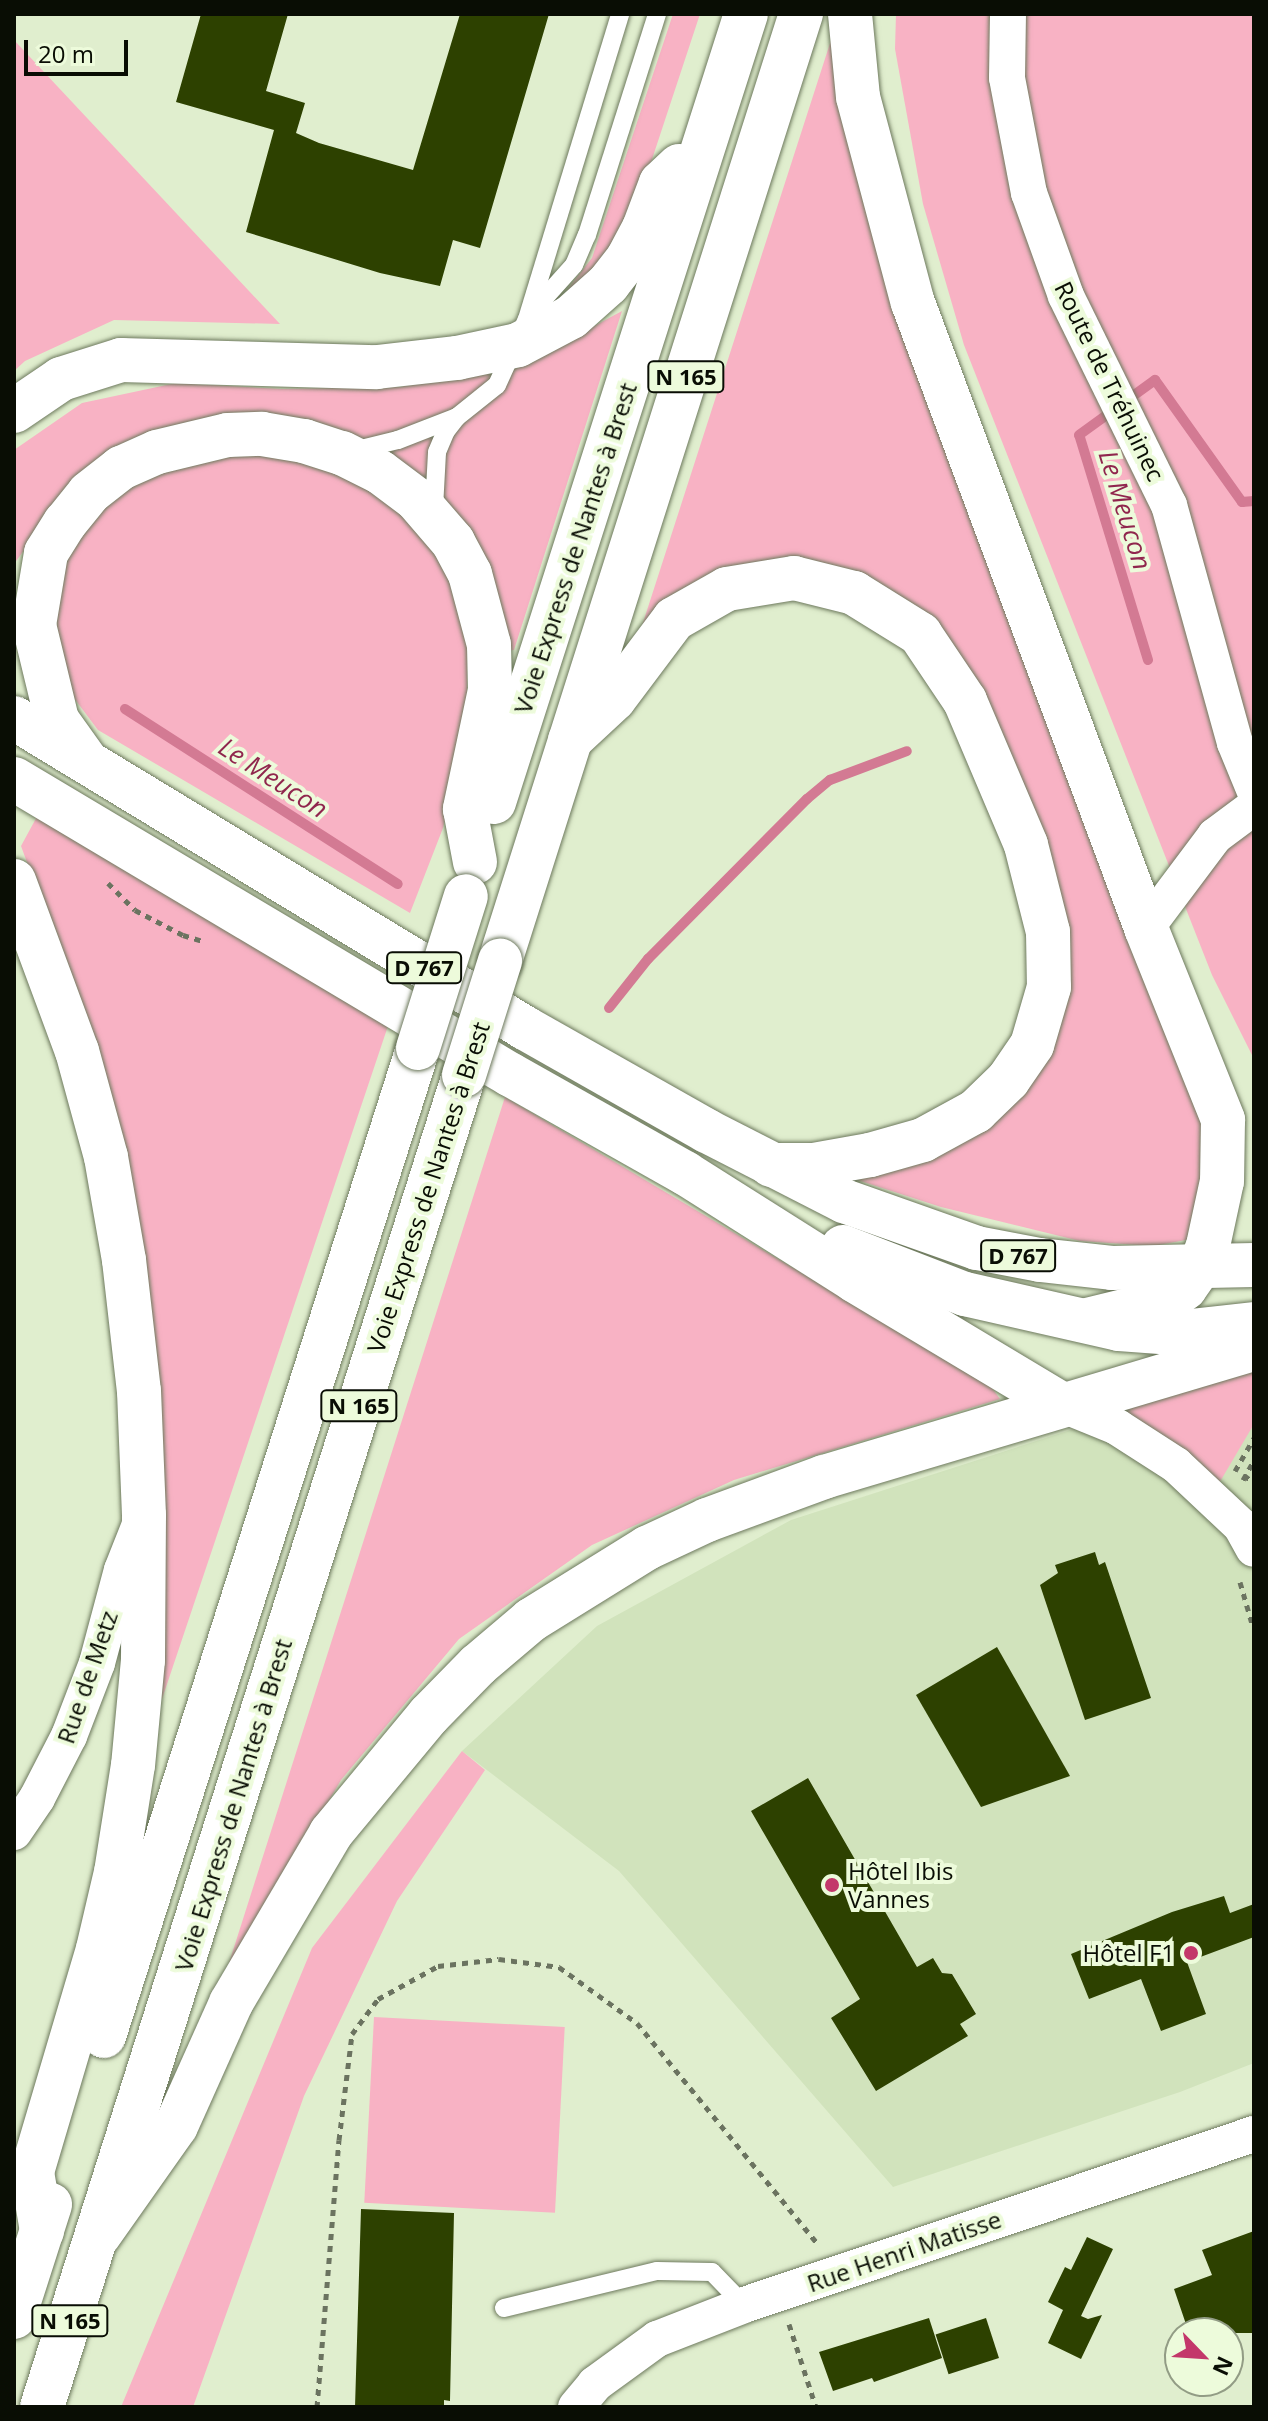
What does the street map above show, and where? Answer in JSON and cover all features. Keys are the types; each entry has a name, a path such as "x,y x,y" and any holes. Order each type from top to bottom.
{"main road":[{"name":"Voie Express de Nantes à Brest","path":"14,2317 746,14"},
{"name":"Voie Express de Nantes à Brest","path":"42,2407 801,14"},
{"path":"850,14 858,97 913,303 1146,928 1223,1120 1254,1155"},
{"path":"14,411 61,379 121,360 377,367 457,358 522,332 571,317 608,284 639,238 661,183 704,142"},
{"path":"87,762 57,720 41,666 34,625 46,553 89,493 121,468 157,452 205,439 262,434 342,453 380,472 434,517 470,574 489,645 490,690 465,809 470,879"},
{"path":"570,740 614,699 674,619 727,589 794,578 854,593 920,634 965,701 1026,845 1048,932 1049,987 1032,1045 1008,1080 976,1111 923,1140 870,1155 814,1165 771,1165"},
{"name":"D 767","path":"14,718 500,1013 771,1165 844,1201 977,1248 1040,1260 1112,1268 1254,1265"},
{"name":"D 767","path":"14,779 497,1067 685,1173 898,1271 1013,1307 1119,1329 1174,1333 1254,1324"},
{"path":"14,881 77,1051 106,1157 124,1260 139,1391 144,1515 143,1660 133,1765 116,1872 98,1949 32,2172 42,2231"},
{"path":"1087,1320 1169,1300 1185,1288 1199,1268 1208,1246 1222,1181 1223,1120"},
{"path":"685,1173 854,1280 1061,1404"},
{"path":"99,2235 176,2126 231,2003 331,1833 378,1773 478,1665 531,1620 585,1583 695,1526 824,1477 1254,1349"}],"street":[{"name":"Route de Tréhuinec","path":"1008,14 1007,78 1029,193 1066,296 1169,505 1235,743 1254,789"},
{"path":"1146,928 1215,836 1254,807"},
{"path":"1061,1404 1117,1427 1176,1465 1241,1526 1254,1549"},
{"name":"Rue de Metz","path":"14,1832 37,1798 69,1736 97,1663 122,1570 144,1515"},
{"name":"Rue Henri Matisse","path":"576,2407 595,2384 657,2339 744,2305 1254,2134"}],"lane":[{"path":"434,517 437,452 446,431 457,417 497,385 522,332 620,14"},
{"path":"522,332 574,265 587,235 657,14"},
{"path":"342,453 398,440 457,417"},
{"path":"22,590 46,553"},
{"path":"504,2308 657,2271 712,2272 744,2305"}],"path":[{"path":"1235,1471 1254,1438"},
{"path":"317,2407 339,2140 352,2034 378,1999 438,1966 499,1959 559,1967 637,2023 841,2272"},
{"path":"778,2294 816,2407"}],"shaded area":[{"path":"673,14 700,14 625,241 581,292 567,290 592,258"},
{"path":"896,14 1254,14 1254,1059 1212,975 964,345 923,204 895,49"},
{"path":"833,34 1200,1118 1213,1182 1205,1220 1186,1240 1153,1246 1080,1241 941,1207 845,1176 1045,1047 1000,740 838,567 640,632"},
{"path":"14,40 280,324 114,320 25,361 14,371"},
{"path":"622,311 514,650 468,658 466,736 443,828 410,913 98,730 71,694 54,613 27,546 14,564 14,450 82,403 176,383 282,389 400,387 494,368 565,342"},
{"path":"40,811 388,1026 162,1699 159,1490 102,1067 21,846"},
{"path":"505,1097 989,1384 1000,1399 734,1480 592,1545 459,1639 341,1780 232,1967 229,1963"},
{"path":"1254,1368 1254,1424 1218,1485 1120,1415 1122,1406"},
{"path":"1254,1371 1254,2063 1180,2092 893,2187 619,1871 462,1751 597,1626 791,1520"},
{"path":"462,1751 485,1770 397,1901 304,2096 193,2407 121,2407 312,1948"},
{"path":"374,2017 565,2027 555,2213 364,2203"}],"building":[{"path":"201,14 288,14 266,91 305,103 296,133 319,143 413,170 460,14 549,14 480,248 453,240 440,286 380,273 246,232 274,130 176,102"},
{"path":"1095,1552 1099,1565 1105,1562 1151,1698 1085,1720 1040,1585 1058,1573 1055,1565"},
{"path":"997,1647 1070,1776 981,1807 916,1695"},
{"name":"Hôtel Ibis Vannes","path":"808,1778 917,1967 933,1958 942,1973 952,1974 976,2014 960,2024 968,2036 876,2091 831,2018 860,1999 751,1811"},
{"path":"1224,1896 1230,1913 1254,1904 1254,1937 1187,1962 1206,2014 1161,2031 1141,1979 1089,1999 1071,1954 1172,1912"},
{"path":"361,2209 454,2213 450,2401 444,2400 444,2407 355,2407"},
{"path":"1254,2231 1254,2333 1244,2333 1244,2317 1184,2317 1174,2289 1212,2275 1202,2250"},
{"path":"1087,2237 1113,2249 1081,2316 1088,2319 1102,2315 1081,2359 1048,2343 1063,2310 1048,2302 1065,2267 1071,2270"},
{"path":"929,2318 942,2358 874,2382 872,2378 833,2391 819,2352"},
{"path":"986,2318 999,2358 949,2374 936,2334"}],"waterway":[{"name":"Le Meucon","path":"1148,660 1079,435 1155,380 1242,502 1254,501"},
{"name":"Le Meucon","path":"125,709 398,884"},
{"name":"Le Meucon","path":"609,1008 648,959 807,799 830,780 907,751"}],"place":[{"name":"Hôtel Ibis Vannes","path":"832,1885"},
{"name":"Hôtel F1","path":"1191,1953"}]}
